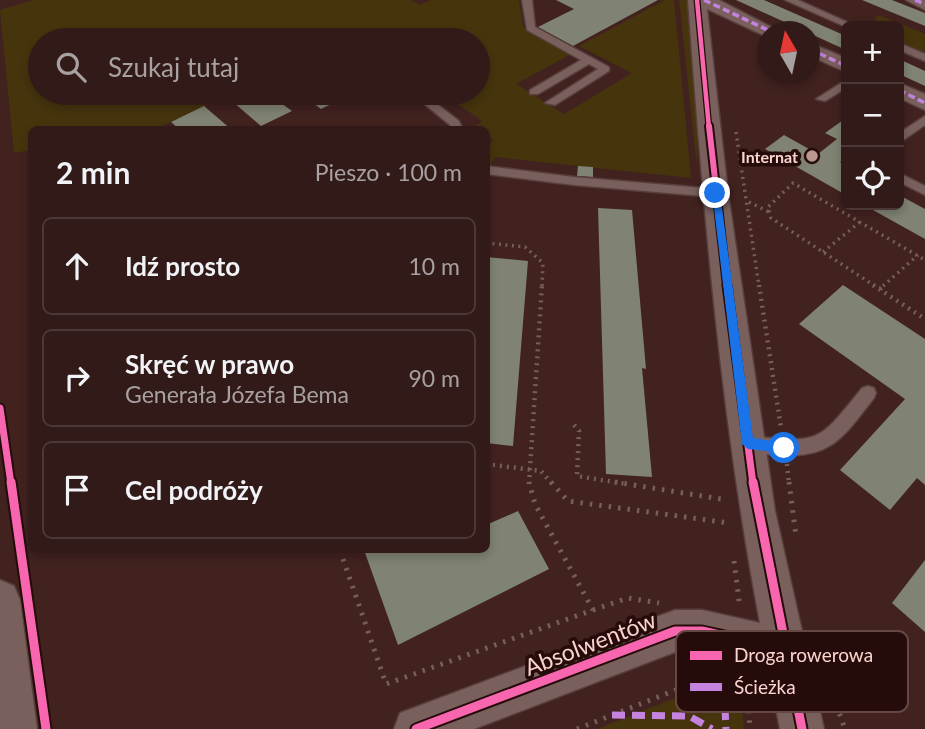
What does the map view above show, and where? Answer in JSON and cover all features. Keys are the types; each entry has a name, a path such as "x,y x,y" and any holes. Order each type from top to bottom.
{"street":[{"path":"697,0 715,193 757,511 780,631"},
{"path":"704,0 757,25"},
{"path":"915,0 925,4"},
{"path":"820,54 841,64"},
{"path":"904,92 925,103"},
{"path":"0,600 15,729"},
{"name":"Absolwentów","path":"416,729 675,631 702,631"}],"lane":[{"path":"527,0 530,28 605,69 551,103"},
{"path":"790,0 841,22"},
{"path":"904,48 925,58"},
{"path":"534,92 589,61"},
{"path":"821,99 844,84"},
{"path":"431,105 455,126"},
{"path":"904,135 925,119"},
{"path":"490,170 715,193"},
{"path":"904,180 925,191"},
{"path":"748,444 807,450 828,443 868,393"}],"path":[{"path":"735,126 749,202 796,540"},
{"path":"925,260 793,183 768,207 771,218 925,318"},
{"path":"749,202 770,212"},
{"path":"823,252 860,222"},
{"path":"341,553 386,684 593,610 535,504 529,482 543,263 525,247 490,243"},
{"path":"880,289 918,256"},
{"path":"574,425 579,431 577,476 727,500"},
{"path":"490,465 541,471 568,501 729,523"},
{"path":"577,729 676,690"},
{"path":"839,712 845,729"}],"shaded area":[{"path":"33,0 411,0 420,5 431,0 519,0 523,26 571,54 516,84 564,114 632,73 579,46 665,0 674,0 691,178 495,157 490,164 490,126 475,126 482,121 459,105 490,105 490,28 28,28 28,105 208,105 162,126 28,126 28,151 14,153 0,10"},
{"path":"679,0 688,0 698,115 697,167"},
{"path":"879,15 894,21 877,21 875,17"},
{"path":"904,25 925,34 925,52 904,44"},
{"path":"676,698 676,712 742,712 744,729 597,729"}],"building":[{"path":"556,0 658,0 573,46 538,27 574,9"},
{"path":"736,0 764,0 812,21 782,21"},
{"path":"862,0 892,0 925,13 925,26"},
{"path":"820,25 841,34 841,48 820,38"},
{"path":"904,61 925,71 925,86 904,76"},
{"path":"236,105 284,105 292,111 261,126"},
{"path":"204,106 227,126 176,126 171,122"},
{"name":"Internat","path":"841,122 841,192 765,149 784,135 818,154 837,139 825,133"},
{"path":"578,166 593,167 593,177 577,176"},
{"path":"904,198 925,209 925,239 873,210 904,210"},
{"path":"598,208 632,210 652,477 606,474"},
{"path":"490,257 528,261 513,446 490,443"},
{"path":"843,285 925,339 925,485 917,478 890,510 840,470 905,399 799,324"},
{"path":"518,511 549,569 398,645 365,553 490,553 490,523"},
{"path":"925,560 925,632 892,603"}],"marked path":[{"path":"704,0 757,25"},
{"path":"915,0 925,4"},
{"path":"820,54 841,64"},
{"path":"904,92 925,103"},
{"path":"725,712 726,729"},
{"path":"612,715 689,716 712,729"}],"cycle path":[{"path":"697,0 715,193 757,511 782,631"},
{"path":"0,408 46,729"},
{"path":"416,729 676,631"},
{"path":"676,631 702,631"},
{"path":"798,712 802,729"}],"place":[{"name":"Internat","path":"812,156"}],"route":[{"path":"715,193 748,444 784,448"}]}
